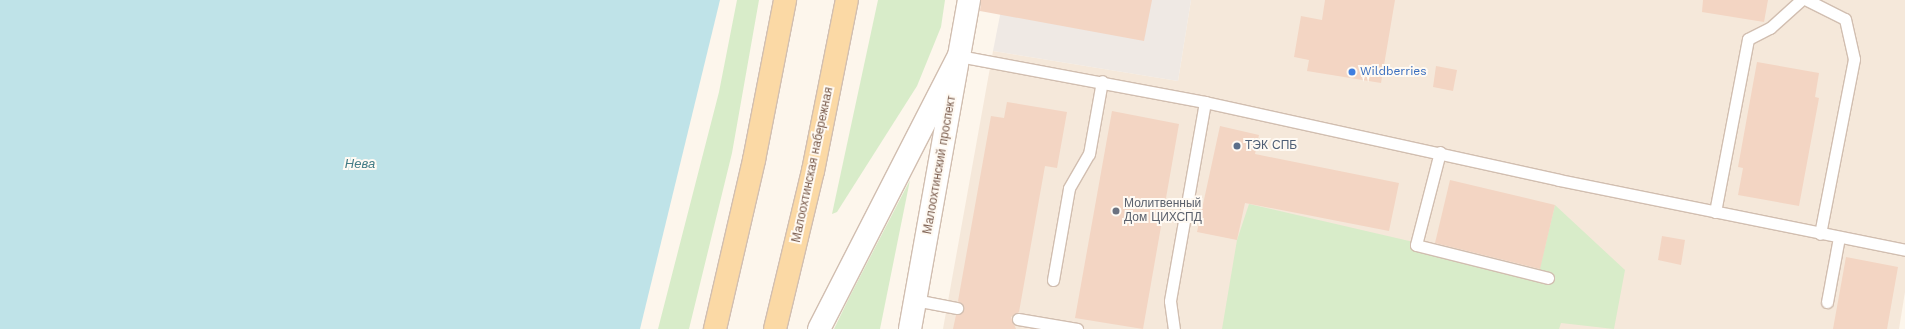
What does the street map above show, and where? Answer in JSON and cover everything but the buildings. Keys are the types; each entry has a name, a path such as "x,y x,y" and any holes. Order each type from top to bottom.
{"main road":[{"path":"715,329 754,160 785,0"},
{"name":"Малоохтинская набережная","path":"775,329 813,171 847,0"},
{"name":"Малоохтинский проспект","path":"910,329 969,0"},
{"path":"818,329 959,56"}],"lane":[{"path":"1715,212 1748,39 1770,28 1801,0"},
{"path":"1807,0 1845,19 1854,59 1820,234"},
{"path":"959,56 1102,81 1205,102 1715,212 1905,250"},
{"path":"1052,280 1069,188 1089,154 1102,81"},
{"path":"1174,329 1170,301 1205,102"},
{"path":"1440,152 1416,245 1548,278"},
{"path":"1827,302 1839,237"},
{"path":"915,300 957,308"},
{"path":"1018,319 1077,329"}],"shaded area":[{"path":"1003,0 1191,0 1178,81 993,51"},
{"path":"1191,0 1905,0 1905,292 1899,329 943,329 993,51 1178,81"}],"green space":[{"path":"737,0 759,0 732,153 689,329 658,329 719,92"},
{"path":"878,0 945,0 941,27 917,86 837,212 832,214"},
{"path":"910,180 880,329 834,329 849,298"},
{"path":"1249,204 1539,271 1555,205 1625,270 1614,329 1561,323 1559,329 1222,329 1237,240"}],"water":[{"name":"Нева","path":"0,0 720,0 640,329 0,329"}],"place":[{"name":"Wildberries","path":"1352,72"},
{"name":"ТЭК СПБ","path":"1237,146"},
{"name":"Молитвенный Дом ЦИХСПД","path":"1116,211"}]}
